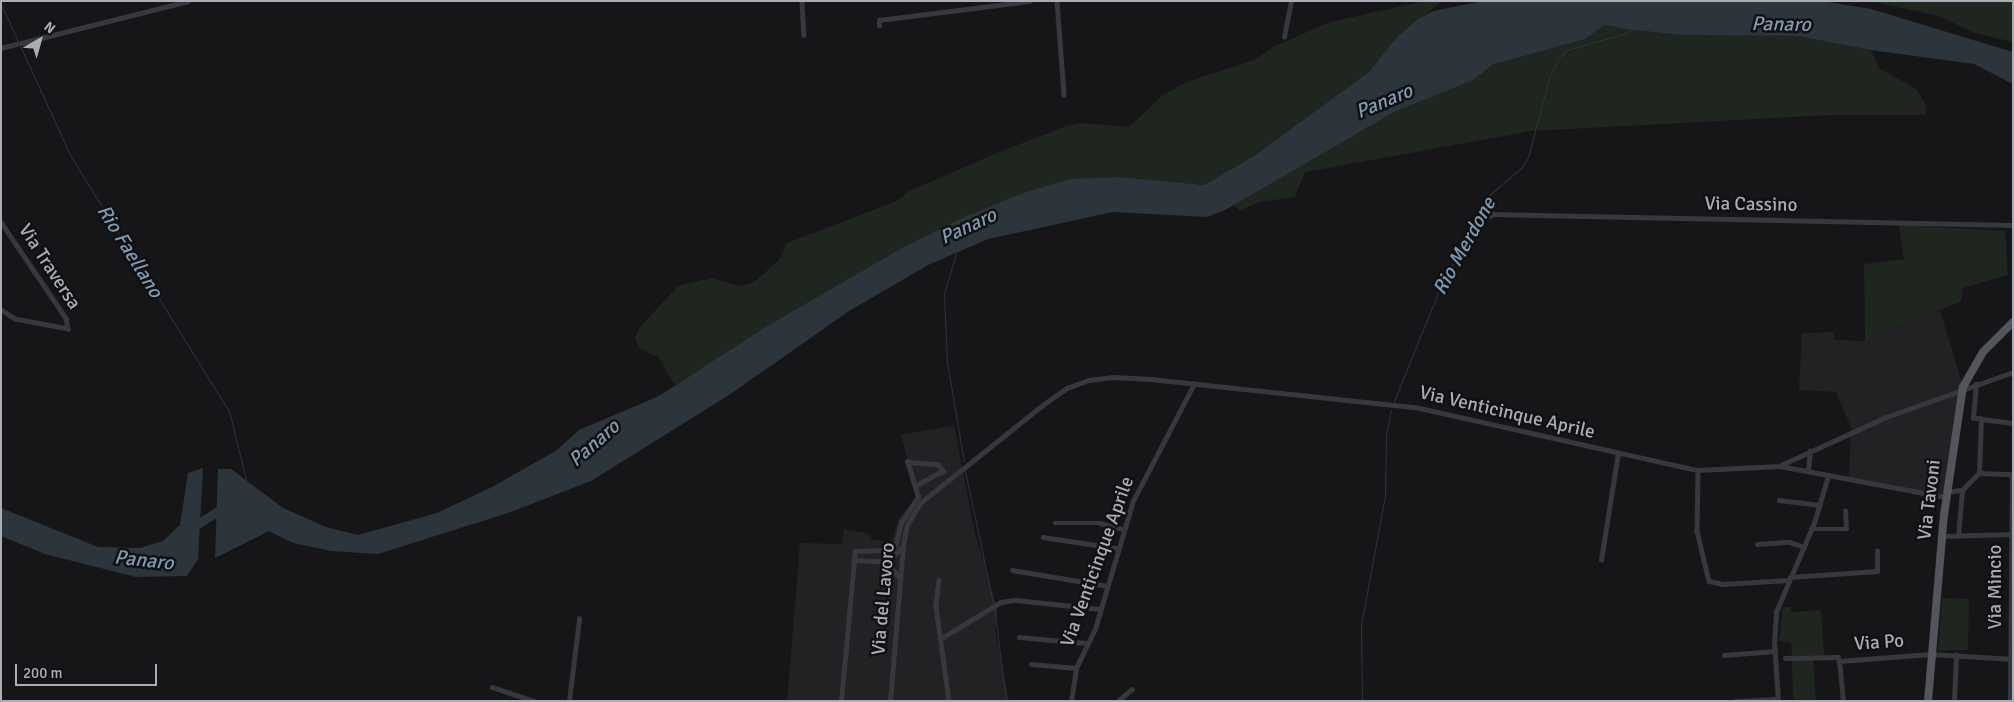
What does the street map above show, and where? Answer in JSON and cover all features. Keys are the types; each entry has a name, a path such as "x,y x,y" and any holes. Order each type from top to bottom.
{"main road":[{"name":"Via Tavoni","path":"1928,701 1942,536 1963,387 1983,352 2012,325"}],"street":[{"path":"1,48 188,1"},
{"path":"802,1 804,35"},
{"path":"879,26 879,20 1030,1"},
{"path":"1057,1 1064,94"},
{"path":"1284,36 1291,1"},
{"name":"Via Cassino","path":"1488,217 1493,214 2013,225"},
{"name":"Via Traversa","path":"1,222 66,318 68,329 21,320 1,310"},
{"name":"Via Venticinque Aprile","path":"920,503 1067,388 1089,380 1113,376 1415,407 1698,470 1779,466 1886,416 1963,387 2013,372"},
{"name":"Via Venticinque Aprile","path":"1071,701 1076,668 1086,643 1095,629 1124,529 1145,476 1194,384"},
{"path":"1976,384 1973,418 2013,423"},
{"path":"1779,466 1828,476 1947,495 1962,490 1979,473 1981,419"},
{"path":"1808,472 1810,451"},
{"path":"1601,560 1618,453"},
{"path":"841,701 855,551 892,550 901,523 918,497 907,462 938,464 943,470 916,486"},
{"path":"1698,470 1697,531 1709,581 1723,584 1877,571 1877,551"},
{"path":"1979,473 2012,474"},
{"name":"Via Mincio","path":"2010,701 2012,659 2012,474"},
{"path":"1736,701 1778,700 1774,651 1776,612 1811,529 1828,476"},
{"path":"1958,536 1962,490"},
{"path":"1779,500 1820,505"},
{"name":"Via del Lavoro","path":"890,701 903,546 907,525 920,503"},
{"path":"1811,529 1846,529 1846,511"},
{"path":"1055,523 1100,523 1124,529"},
{"path":"1942,536 2012,534"},
{"path":"1043,537 1117,548"},
{"path":"1757,544 1789,542 1804,547"},
{"path":"854,560 887,562 895,558 903,546"},
{"path":"887,562 900,578"},
{"path":"1012,570 1108,586"},
{"path":"939,580 936,606 942,638 949,701"},
{"path":"942,638 991,608 1016,600 1100,609"},
{"path":"569,701 579,619"},
{"path":"1019,637 1086,643"},
{"path":"1724,655 1774,651"},
{"name":"Via Po","path":"1843,701 1839,661 1931,654 2012,659"},
{"path":"1954,701 1956,655"},
{"path":"1785,658 1838,657 1839,661"},
{"path":"1031,664 1076,668"},
{"path":"492,687 534,701"},
{"path":"1118,701 1132,689"}],"shaded area":[{"path":"1442,1 1396,38 1369,72 1254,156 1204,185 1121,177 827,294 769,325 730,353 675,385 658,357 639,348 635,338 640,327 678,286 712,278 740,286 753,283 779,260 787,243 897,201 909,191 999,152 1066,126 1083,123 1129,127 1163,95 1187,82 1254,60 1275,46 1330,22 1421,2"},
{"path":"1870,1 2013,1 2013,42 1975,33 1938,16"},
{"path":"1597,23 1624,29 1682,35 1798,36 1871,50 1879,68 1916,89 1926,105 1925,115 1832,115 1531,131 1305,172 1295,197 1259,202 1240,211 1234,205 1368,125 1428,96 1473,80 1510,51 1583,34"},
{"path":"1899,225 2005,231 2008,275 1963,288 1961,301 1865,341 1864,264 1904,259"},
{"path":"1940,310 1964,389 1948,500 1849,479 1851,427 1836,392 1799,390 1802,333 1834,332 1835,340 1865,341"},
{"path":"954,425 975,533 998,611 995,629 1009,701 787,701 800,543 842,544 844,529 867,533 873,540 891,542 900,517 917,497 901,435"},
{"path":"1942,598 1969,599 1968,650 1938,651"},
{"path":"1783,607 1791,607 1791,612 1821,610 1824,655 1792,656 1791,643 1779,641"},
{"path":"1813,659 1816,701 1793,699 1792,660"}],"water":[{"path":"1483,1 1822,1 1871,9 2013,52 2013,84 1974,64 1871,50 1798,36 1682,35 1624,29 1597,23 1583,34 1510,51 1473,80 1394,112 1227,209 1207,217 1113,212 988,239 928,265 849,311 729,395 591,481 508,513 378,554 331,551 293,543 269,531 215,558 218,469 231,469 283,508 326,527 358,535 437,513 492,487 557,450 579,430 659,396 769,325 897,251 960,219 1023,193 1071,179 1121,177 1204,185 1254,156 1369,72 1396,38 1418,19 1433,11"},
{"path":"203,468 198,559 187,576 136,577 45,554 1,536 1,508 98,547 140,548 163,541 180,525 188,473"}],"waterway":[{"name":"Rio Faellano","path":"1,4 70,155 229,411 247,483"},
{"name":"Panaro","path":"1494,59 1583,34 1605,18"},
{"name":"Rio Merdone","path":"1394,401 1437,295 1486,198 1522,167 1528,157 1549,78 1559,58 1566,50 1627,33 1631,29"},
{"path":"956,253 944,294 947,362 964,462"},
{"name":"Rio Merdone","path":"1362,701 1361,625 1385,495 1386,435 1391,409"},
{"path":"965,471 993,603"},
{"name":"Panaro","path":"191,528 226,506"},
{"path":"994,607 1006,701"}]}
